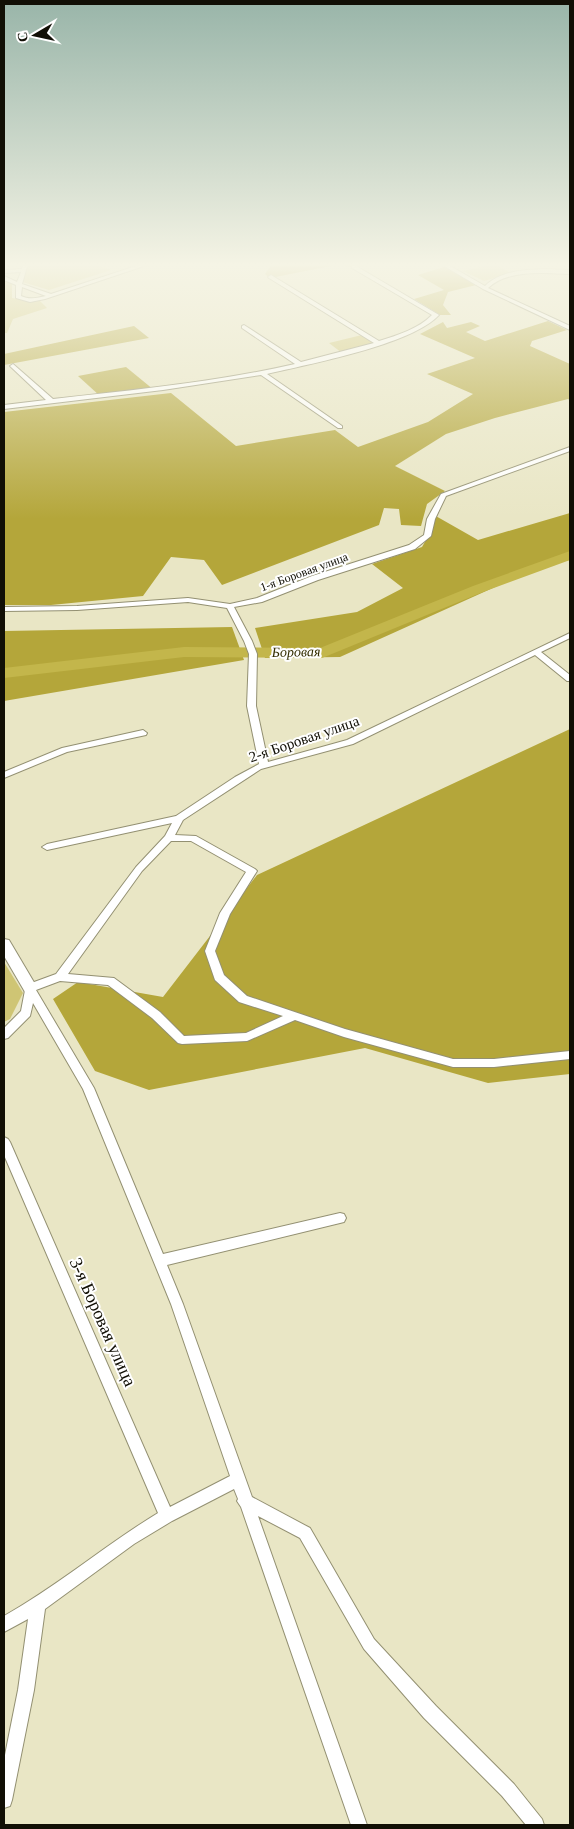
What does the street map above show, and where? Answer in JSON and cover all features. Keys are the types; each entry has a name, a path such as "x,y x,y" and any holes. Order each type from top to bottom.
{"street":[{"path":"276,348 300,364"},
{"path":"4,406 163,388 262,373 358,348"},
{"path":"13,366 50,400"},
{"path":"262,373 340,427"},
{"name":"1-я Боровая улица","path":"4,609 77,608 161,600 188,600 230,606 259,600 315,578 412,547 427,536 431,519 443,495 570,449"},
{"path":"230,606 233,618 245,634 253,654 251,697 264,765"},
{"name":"2-я Боровая улица","path":"60,978 139,869 169,838 179,818 238,779 264,765 350,742 570,635"},
{"path":"536,652 570,679"},
{"path":"4,775 65,750 143,733"},
{"path":"47,848 179,818"},
{"path":"169,838 193,838 252,871 225,913 210,951 219,978 244,998 344,1033 453,1063 494,1064 570,1054"},
{"path":"4,944 88,1088 177,1304 244,1501 359,1825"},
{"path":"30,988 60,978 110,981 156,1015 182,1040 247,1037 294,1016"},
{"path":"4,1035 9,1025 26,1013 30,988"},
{"name":"3-я Боровая улица","path":"4,1142 167,1516"},
{"path":"159,1262 340,1218"},
{"path":"4,1624 38,1605 130,1538 167,1516 237,1480"},
{"path":"244,1501 305,1533 369,1644 430,1712 508,1790 536,1825"},
{"path":"4,1800 26,1690 38,1605"}],"shaded area":[{"path":"30,348 93,348 4,365 4,354"},
{"path":"336,348 359,348 342,353"},
{"path":"453,348 535,348 570,364 570,400 495,418 446,434 395,466 445,491 427,504 421,526 401,525 399,509 384,508 379,525 222,585 204,560 171,557 143,596 51,605 5,605 4,412 171,393 236,446 335,430 358,447 428,422 473,394 427,374 475,358"},
{"path":"126,367 154,390 100,396 78,376"},
{"path":"570,513 570,560 548,563 340,657 265,658 255,628 357,612 403,588 372,564 422,547 433,528 434,515 478,540"},
{"path":"232,627 244,660 4,701 4,631"},
{"path":"570,729 570,1074 488,1083 365,1048 149,1090 95,1071 53,999 78,982 163,997 257,875"},
{"path":"4,962 23,993 10,1019 4,1022"}],"waterway":[{"name":"Боровая","path":"4,673 184,652 322,653 478,589 570,555"}]}
